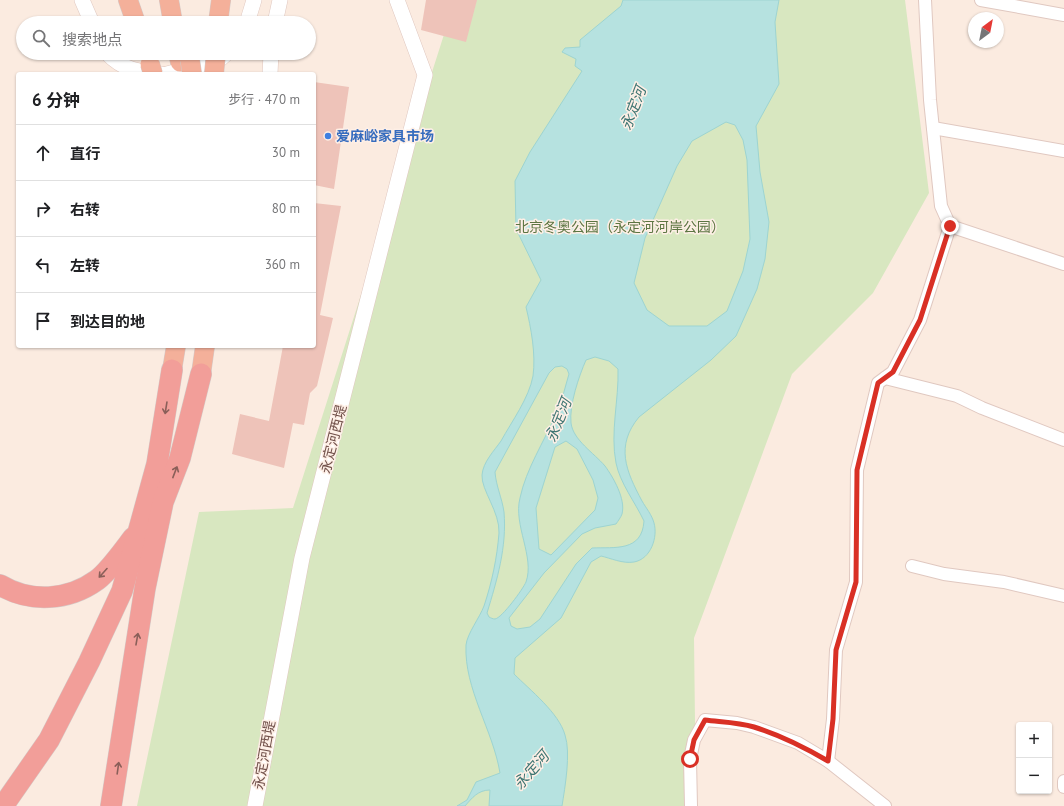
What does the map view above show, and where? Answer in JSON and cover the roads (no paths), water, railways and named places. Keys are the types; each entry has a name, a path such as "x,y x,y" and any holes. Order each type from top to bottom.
{"highway":[{"path":"128,0 134,16"},
{"path":"169,0 172,16"},
{"path":"179,0 182,16"},
{"path":"219,16 221,0"},
{"path":"3,806 49,740 89,662 122,591 157,464 176,348"},
{"path":"18,806 59,744 100,667 180,458 205,348"},
{"path":"111,806 144,596 163,502"},
{"path":"0,585 14,594 43,598 68,595 97,580 138,533"}],"street":[{"path":"82,0 89,16"},
{"path":"249,16 254,0"},
{"path":"277,16 280,0"},
{"name":"永定河西堤","path":"255,806 302,558 425,75 397,0"},
{"path":"828,761 833,719 836,650 856,582 857,470 878,383 893,372 920,320 950,226 941,206 932,128 925,0"},
{"path":"981,0 1064,15"},
{"path":"115,60 120,65 137,72 153,66"},
{"path":"270,72 271,60"},
{"path":"182,64 220,63"},
{"path":"932,128 1064,151"},
{"path":"950,226 1064,264"},
{"path":"886,378 958,396 996,414 1064,440"},
{"path":"912,566 944,574 1004,582 1064,596"},
{"path":"690,806 690,759 694,740 705,720 754,726 798,743 828,761 885,806"},
{"path":"1064,781 1064,787"}],"water":[{"name":"永定河","path":"623,0 779,0 775,22 779,84 756,126 760,172 769,222 765,259 757,289 736,336 711,360 639,417 627,438 625,448 626,459 631,479 654,523 654,541 649,552 645,557 634,562 621,562 601,556 591,562 561,618 515,658 514,674 557,718 565,735 567,742 567,760 562,806 489,806 490,790 486,790 473,797 465,806 457,806 467,800 476,782 500,773 491,741 469,678 466,645 487,597 494,570 499,533 497,517 482,481 483,470 528,393 534,368 531,332 526,307 541,280 516,229 515,181 530,152 582,71 575,66 576,59 562,52 565,48 580,47 580,40 621,6","holes":["726,122 735,125 743,140 747,160 750,239 743,271 727,311 707,326 669,326 647,310 634,283 645,238 677,166 692,141","595,357 609,361 618,369 614,451 621,478 644,521 642,531 633,543 626,546 592,548 576,564 540,619 530,627 517,629 511,626 509,618 544,573 582,534 595,528 616,524 622,514 622,502 618,488 612,476 605,466 580,441 571,423 573,399 586,360","562,366 567,369 569,374 562,399 526,477 520,498 519,519 528,562 526,582 517,597 507,609 494,619 489,617 487,613 503,551 505,525 504,512 495,472 549,373 555,367","566,441 577,449 593,480 598,498 595,510 551,555 539,549 536,508 555,447"]}],"place":[{"name":"爱麻峪家具市场","path":"328,136"}],"park label":[{"name":"北京冬奥公园（永定河河岸公园）","path":"620,227"}]}
